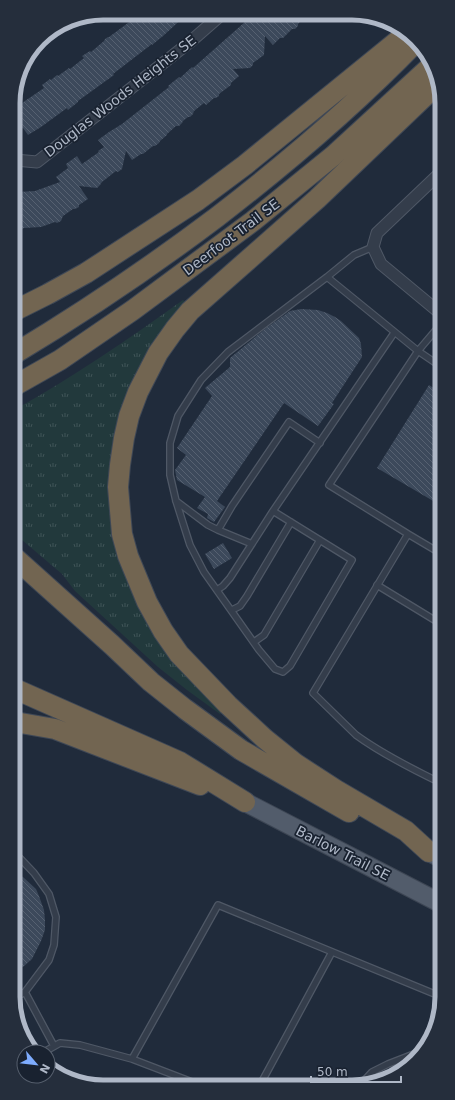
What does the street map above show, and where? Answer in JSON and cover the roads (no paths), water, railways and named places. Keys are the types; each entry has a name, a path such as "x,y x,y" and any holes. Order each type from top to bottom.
{"highway":[{"path":"20,308 86,273 198,200 245,165 402,37"},
{"name":"Deerfoot Trail SE","path":"20,350 117,289 178,246 238,200 314,139 413,46"},
{"name":"Deerfoot Trail SE","path":"20,383 60,360 133,310 253,221 333,156 428,69"},
{"path":"433,85 427,94 317,199 190,311 175,329 158,353 138,392 129,416 124,438 118,488 122,534 128,556 146,602 163,632 179,654 205,683 228,705 265,739 296,764 336,790 406,831 435,855"},
{"path":"20,563 150,682 213,731 241,750 329,802 404,842 435,855"},
{"path":"20,691 180,762 245,802"},
{"path":"20,723 55,729 245,802"}],"main road":[{"name":"Barlow Trail SE","path":"245,802 435,900"}],"street":[{"name":"Douglas Woods Heights SE","path":"20,160 37,162 190,42 215,20"},
{"path":"435,178 377,233 373,247 381,264 435,309"}],"lane":[{"path":"273,511 352,560 290,666 283,672 275,669 254,642 204,572 190,545 176,501 170,475 170,443 178,416 201,380 228,352 354,255 373,247"},
{"path":"327,277 394,333 435,363"},
{"path":"435,331 418,351 329,485 435,550"},
{"path":"217,590 224,586 230,578 273,511 394,333"},
{"path":"218,530 232,506 289,422 320,443"},
{"path":"176,501 208,525 252,544"},
{"path":"232,610 240,606 247,596 291,522"},
{"path":"408,534 313,693 361,739 390,757 435,779"},
{"path":"254,642 264,635 320,540"},
{"path":"377,585 435,620"},
{"path":"20,858 34,873 49,894 56,917 54,945 49,960 25,992 20,995"},
{"path":"132,1060 218,905 435,994"},
{"path":"262,1080 332,952"},
{"path":"25,992 53,1044"},
{"path":"56,1045 60,1043 80,1045 132,1060 186,1080"},
{"path":"366,1078 372,1072 412,1055"}]}
